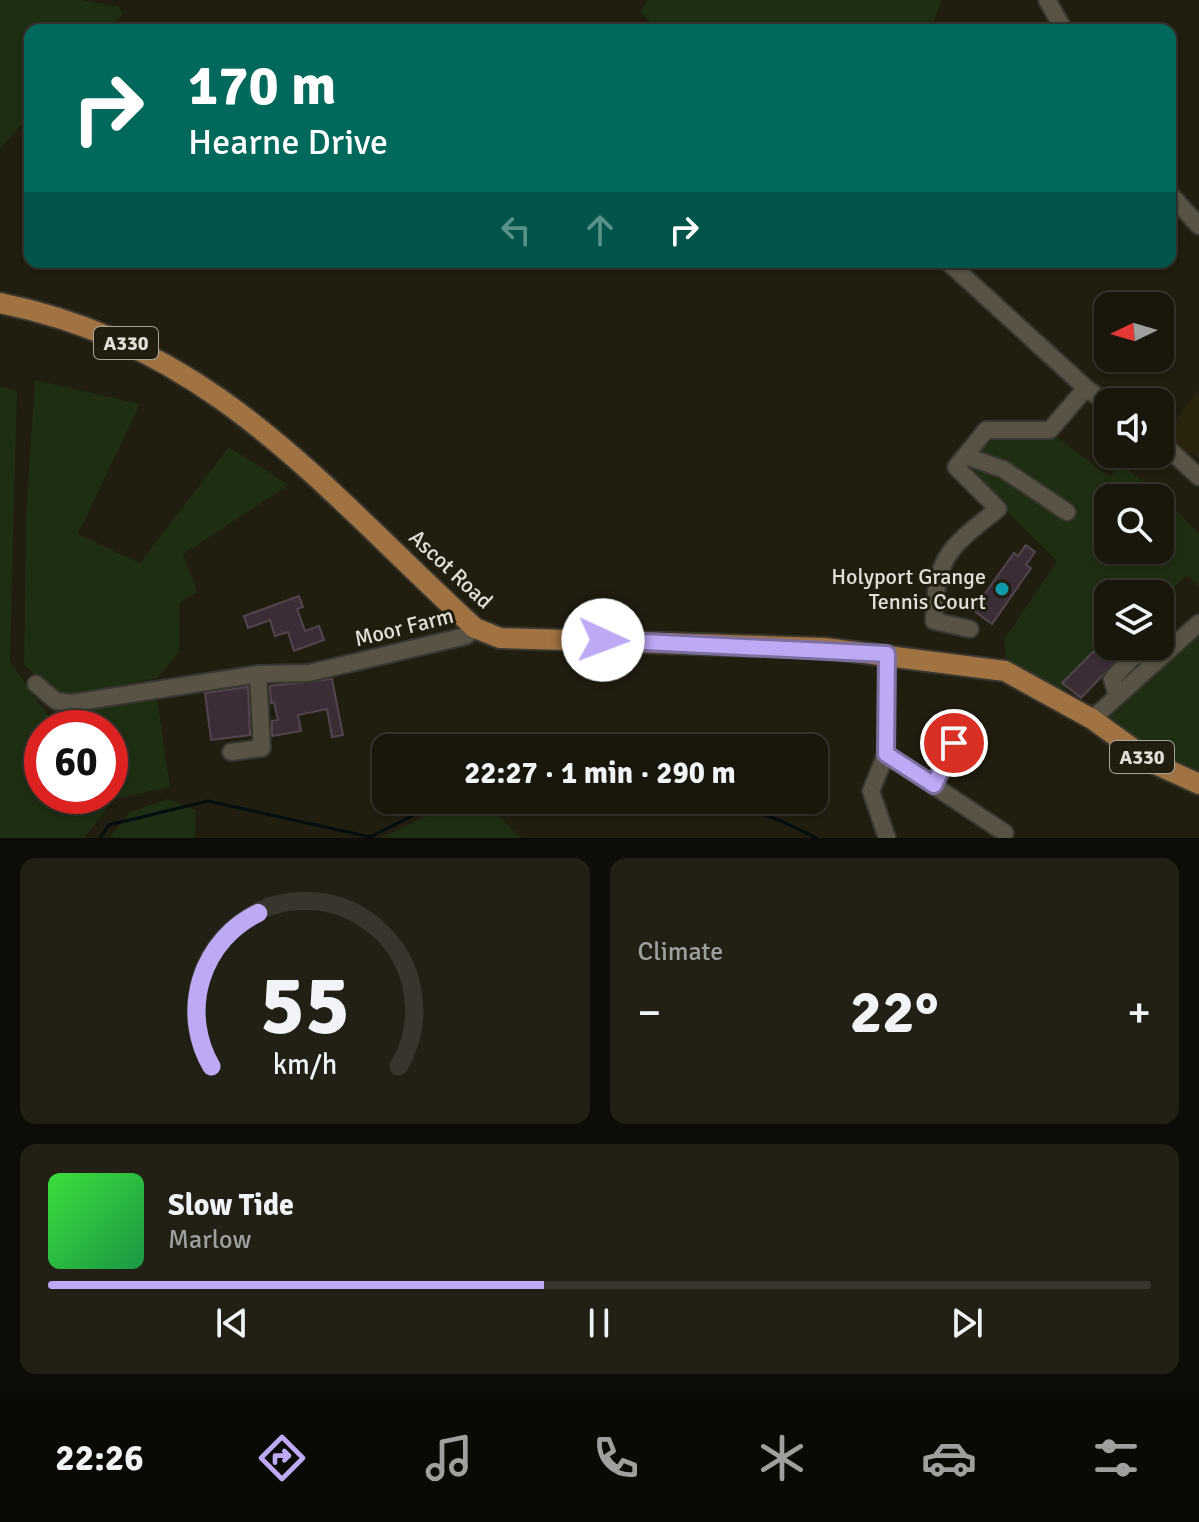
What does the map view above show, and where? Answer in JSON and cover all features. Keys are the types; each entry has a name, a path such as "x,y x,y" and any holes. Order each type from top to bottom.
{"main road":[{"name":"Ascot Road","path":"0,303 107,335 163,361 213,391 349,506 475,628 500,638 667,642 887,654 1005,671 1092,719 1153,763 1199,784"}],"street":[{"path":"1047,0 1061,24"},
{"path":"1176,201 1199,226"},
{"path":"955,268 1094,394"},
{"path":"970,629 934,621 935,585 952,546 998,509 956,467 986,430 1050,430 1086,388"},
{"path":"1174,454 1199,477"},
{"path":"965,456 1003,469 1067,512"},
{"path":"1174,639 1199,623"},
{"name":"Moor Farm","path":"36,684 56,701 72,703 258,674 309,673 466,636 475,628"},
{"path":"887,654 886,754 871,791 887,838"},
{"path":"1092,719 1146,660"},
{"path":"231,752 262,748 258,674"},
{"path":"934,785 954,743"},
{"path":"886,754 1005,833"}],"shaded area":[{"path":"1199,388 1199,459 1192,452 1185,454 1174,439 1174,424"}],"green space":[{"path":"0,0 82,0 118,6 123,13 114,24 24,24 24,122 0,149"},
{"path":"648,0 942,0 932,24 653,24 640,12"},
{"path":"35,380 140,404 78,534 140,563 229,447 289,485 183,554 197,592 180,602 179,652 157,678 62,697 24,665 26,515"},
{"path":"0,386 17,391 10,661 44,710 24,710 24,814 102,814 84,838 0,838"},
{"path":"1054,435 1110,477 1119,468 1126,468 1146,484 1094,484 1094,564 1174,564 1174,509 1199,534 1199,587 1187,575 1174,588 1174,580 1094,580 1094,660 1061,693 1007,665 1004,640 1057,561 962,467 987,437"},
{"path":"1199,630 1199,776 1158,760 1110,723 1110,709 1165,660 1174,660 1174,652"},
{"path":"157,698 170,787 128,796 128,710 80,710"},
{"path":"167,799 196,810 195,838 109,838 130,812"},
{"path":"430,814 496,814 522,838 381,838"}],"building":[{"name":"Holyport Grange Tennis Court","path":"1026,545 1035,552 1026,565 1031,568 992,624 973,610 1014,553 1018,556"},
{"path":"299,596 303,607 297,609 305,631 319,626 324,640 294,651 288,632 275,636 270,620 248,628 244,616"},
{"path":"1094,651 1094,660 1118,660 1081,698 1062,683"},
{"path":"332,679 343,735 332,737 327,709 298,715 301,731 272,736 272,721 278,720 274,702 271,703 270,686"},
{"path":"248,687 250,735 211,740 205,693"}],"waterway":[{"path":"100,838 109,825 208,801 370,837 416,814"},
{"path":"761,814 817,838"}],"place":[{"name":"Holyport Grange Tennis Court","path":"1002,589"}],"route":[{"path":"603,640 825,648 887,654 886,754 934,785 954,743"}]}
